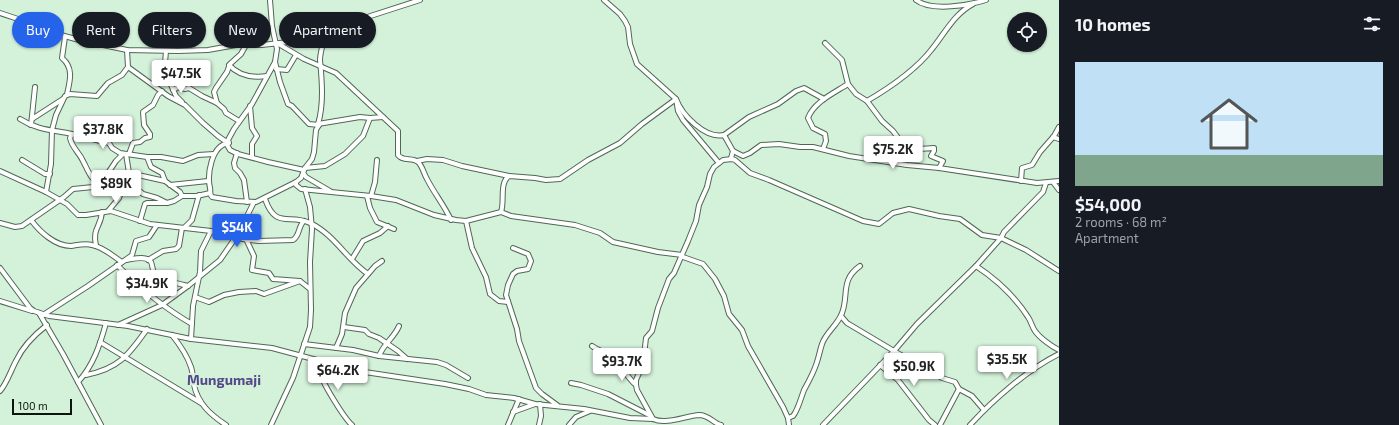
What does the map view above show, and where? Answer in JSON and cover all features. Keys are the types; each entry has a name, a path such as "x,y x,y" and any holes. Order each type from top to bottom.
{"street":[{"path":"270,0 272,26 277,49 275,62 276,69 288,104 292,106 309,124 319,124 360,117 383,117"},
{"path":"376,14 420,0"},
{"path":"604,0 620,14 625,21 628,27 630,44 637,64 676,99 684,114 705,131 714,135 724,135 749,117 773,106 796,91 802,89 805,89 824,99"},
{"path":"916,0 922,4 931,6 973,4"},
{"path":"867,101 892,86 916,66 932,50 956,16 973,4 986,0"},
{"path":"0,13 65,37 127,50 166,51 208,50 219,48"},
{"path":"32,119 63,99 67,94 70,80 68,64 62,58 65,37"},
{"path":"271,43 279,43"},
{"path":"276,43 296,55 336,72 398,130 398,153 399,157 402,159 417,161 427,159 443,160 462,166 508,176 546,180 560,179 588,160 620,142 676,99"},
{"path":"825,43 842,60 848,84 856,94 867,101 882,121 902,142 912,148 934,148 931,156 943,161 939,168"},
{"path":"217,103 215,90 228,70 229,65 241,54 244,48"},
{"path":"275,62 227,143 214,154 208,181 210,196 214,198 254,202 265,199 296,182 300,178 313,156 316,130 319,124 322,66 320,60 323,48"},
{"path":"67,94 97,96 108,83 122,75 128,67 127,50"},
{"path":"166,51 165,64 170,74 170,83 173,90 180,100 203,123 227,143 230,150 237,153 304,170 325,166 345,154 363,136 370,118"},
{"path":"276,69 287,70 296,55"},
{"path":"229,65 250,77 267,76"},
{"path":"128,67 185,105"},
{"path":"823,149 826,142 825,134 813,128 808,118 809,115 824,99 848,84"},
{"path":"31,125 35,87"},
{"path":"173,90 178,87 185,89 189,88 217,103 226,113 239,121"},
{"path":"97,188 116,160 126,154 133,143 140,142 145,138 150,137 150,134 144,125 143,112 144,109 153,105 158,94 162,91"},
{"path":"46,192 52,156 52,130 63,99"},
{"path":"676,99 680,115 719,163"},
{"path":"250,105 252,128 257,136 252,144 252,157"},
{"path":"20,119 42,129 109,142 112,148 126,154 161,157 183,161 198,155 214,154"},
{"path":"1021,181 1022,168 1032,165 1059,127"},
{"path":"72,134 70,138 72,146 83,160 86,168 93,178 100,184"},
{"path":"724,135 733,151 739,155 747,155 761,145 779,144 813,147 849,156 907,165 939,168 1037,184 1059,181"},
{"path":"1053,137 1059,139"},
{"path":"732,159 733,151"},
{"path":"237,153 234,163 235,168 244,180 247,202"},
{"path":"108,211 118,201 126,179 128,172 126,154"},
{"path":"147,157 150,165 162,174 165,181"},
{"path":"657,425 637,390 636,385 636,380 643,364 646,338 653,331 656,313 669,279 674,274 696,221 699,205 707,187 710,174 714,167 723,160 732,159 740,163 750,173 860,220 879,224 893,213 906,209 960,219 982,235 1001,238 1026,250 1059,271"},
{"path":"22,160 45,174 50,174"},
{"path":"377,160 375,182 369,196 370,208 377,222 394,229"},
{"path":"417,161 420,163 427,179 445,206 451,220"},
{"path":"304,170 306,177 331,192"},
{"path":"0,171 46,192 66,204 78,215 108,211 116,212 140,221 157,225 211,231 235,238 246,239 293,240 304,221"},
{"path":"128,172 165,181 180,192 182,196"},
{"path":"501,212 503,206 504,183 505,178 508,176"},
{"path":"126,179 142,194 157,198 167,203"},
{"path":"170,185 208,181"},
{"path":"296,182 296,185 304,190 369,196 402,201 434,215 451,220 466,221 501,212 511,216 575,225 600,233 613,242 658,252 682,255 683,257 703,264 715,279 724,296 728,314 742,330 748,346 772,386 788,418 789,424"},
{"path":"1053,182 1059,190"},
{"path":"823,425 894,351 917,324 976,266 1001,238 1004,232 1043,192 1046,183"},
{"path":"0,223 19,227 22,226 60,200 73,189 87,187 97,188 104,192 121,193"},
{"path":"271,425 293,378 311,320 311,223 310,207 304,190"},
{"path":"140,221 145,203 174,202 182,196 210,193"},
{"path":"148,260 163,251 179,246 183,228 192,220 199,195"},
{"path":"265,199 268,206 278,217 284,220 295,219 311,223 329,236 360,268 368,274"},
{"path":"118,325 162,305 220,260 235,238 254,202"},
{"path":"96,246 94,238 95,230 101,220 102,212"},
{"path":"31,220 41,231 59,244 72,246 87,244 96,246 123,261 140,258 148,260 156,274 159,276 188,286"},
{"path":"466,221 472,248 486,277 490,294 499,301 508,302"},
{"path":"41,314 88,286 132,255 136,241 149,237 157,225"},
{"path":"352,259 363,241 376,235 388,226"},
{"path":"191,339 201,248 211,231"},
{"path":"246,239 254,256 252,270 269,274 273,278 300,281 310,289"},
{"path":"513,248 528,254 531,263 527,270 517,271 513,274 507,292 508,302 519,341 536,388 557,406"},
{"path":"336,348 342,334 345,314 354,292 375,266 382,261"},
{"path":"117,265 141,288 162,305 192,324"},
{"path":"788,418 795,414 813,374 822,342 837,324 841,316 845,301 846,285 854,270 860,266"},
{"path":"976,266 992,277 1006,291 1028,316 1036,332 1053,347 1059,350"},
{"path":"0,268 34,311"},
{"path":"195,297 209,302 224,295 239,292 256,291 264,294 300,281"},
{"path":"0,301 41,314 148,329 191,339 272,348 358,371 446,384 469,389 486,395 519,399 538,404 584,409 630,418 652,418 667,421 701,415 711,418 721,425"},
{"path":"41,314 101,425"},
{"path":"841,316 847,323 894,351 946,380 954,382 959,389 972,396 984,410"},
{"path":"78,382 86,374 100,342 106,323"},
{"path":"0,392 17,358 33,337 46,325"},
{"path":"344,326 363,329 369,334 379,338 407,359"},
{"path":"379,356 386,344 394,336 399,326"},
{"path":"86,374 105,371 125,357 132,351 148,329"},
{"path":"172,335 184,352 191,367 196,393 201,403 207,411 226,425"},
{"path":"100,342 201,403"},
{"path":"304,344 368,352 379,356 441,363 468,378"},
{"path":"592,346 615,359 631,381 636,385"},
{"path":"970,425 984,410 1036,368 1059,354"},
{"path":"318,360 321,376 352,425"},
{"path":"880,365 898,380 929,420 935,425"},
{"path":"571,383 608,394 652,418"},
{"path":"940,425 959,389"},
{"path":"508,425 519,399"},
{"path":"513,412 538,404"},
{"path":"538,404 541,416 539,425"},
{"path":"569,425 576,417 590,411"}],"district":[{"name":"Mungumaji","path":"224,380"}]}
